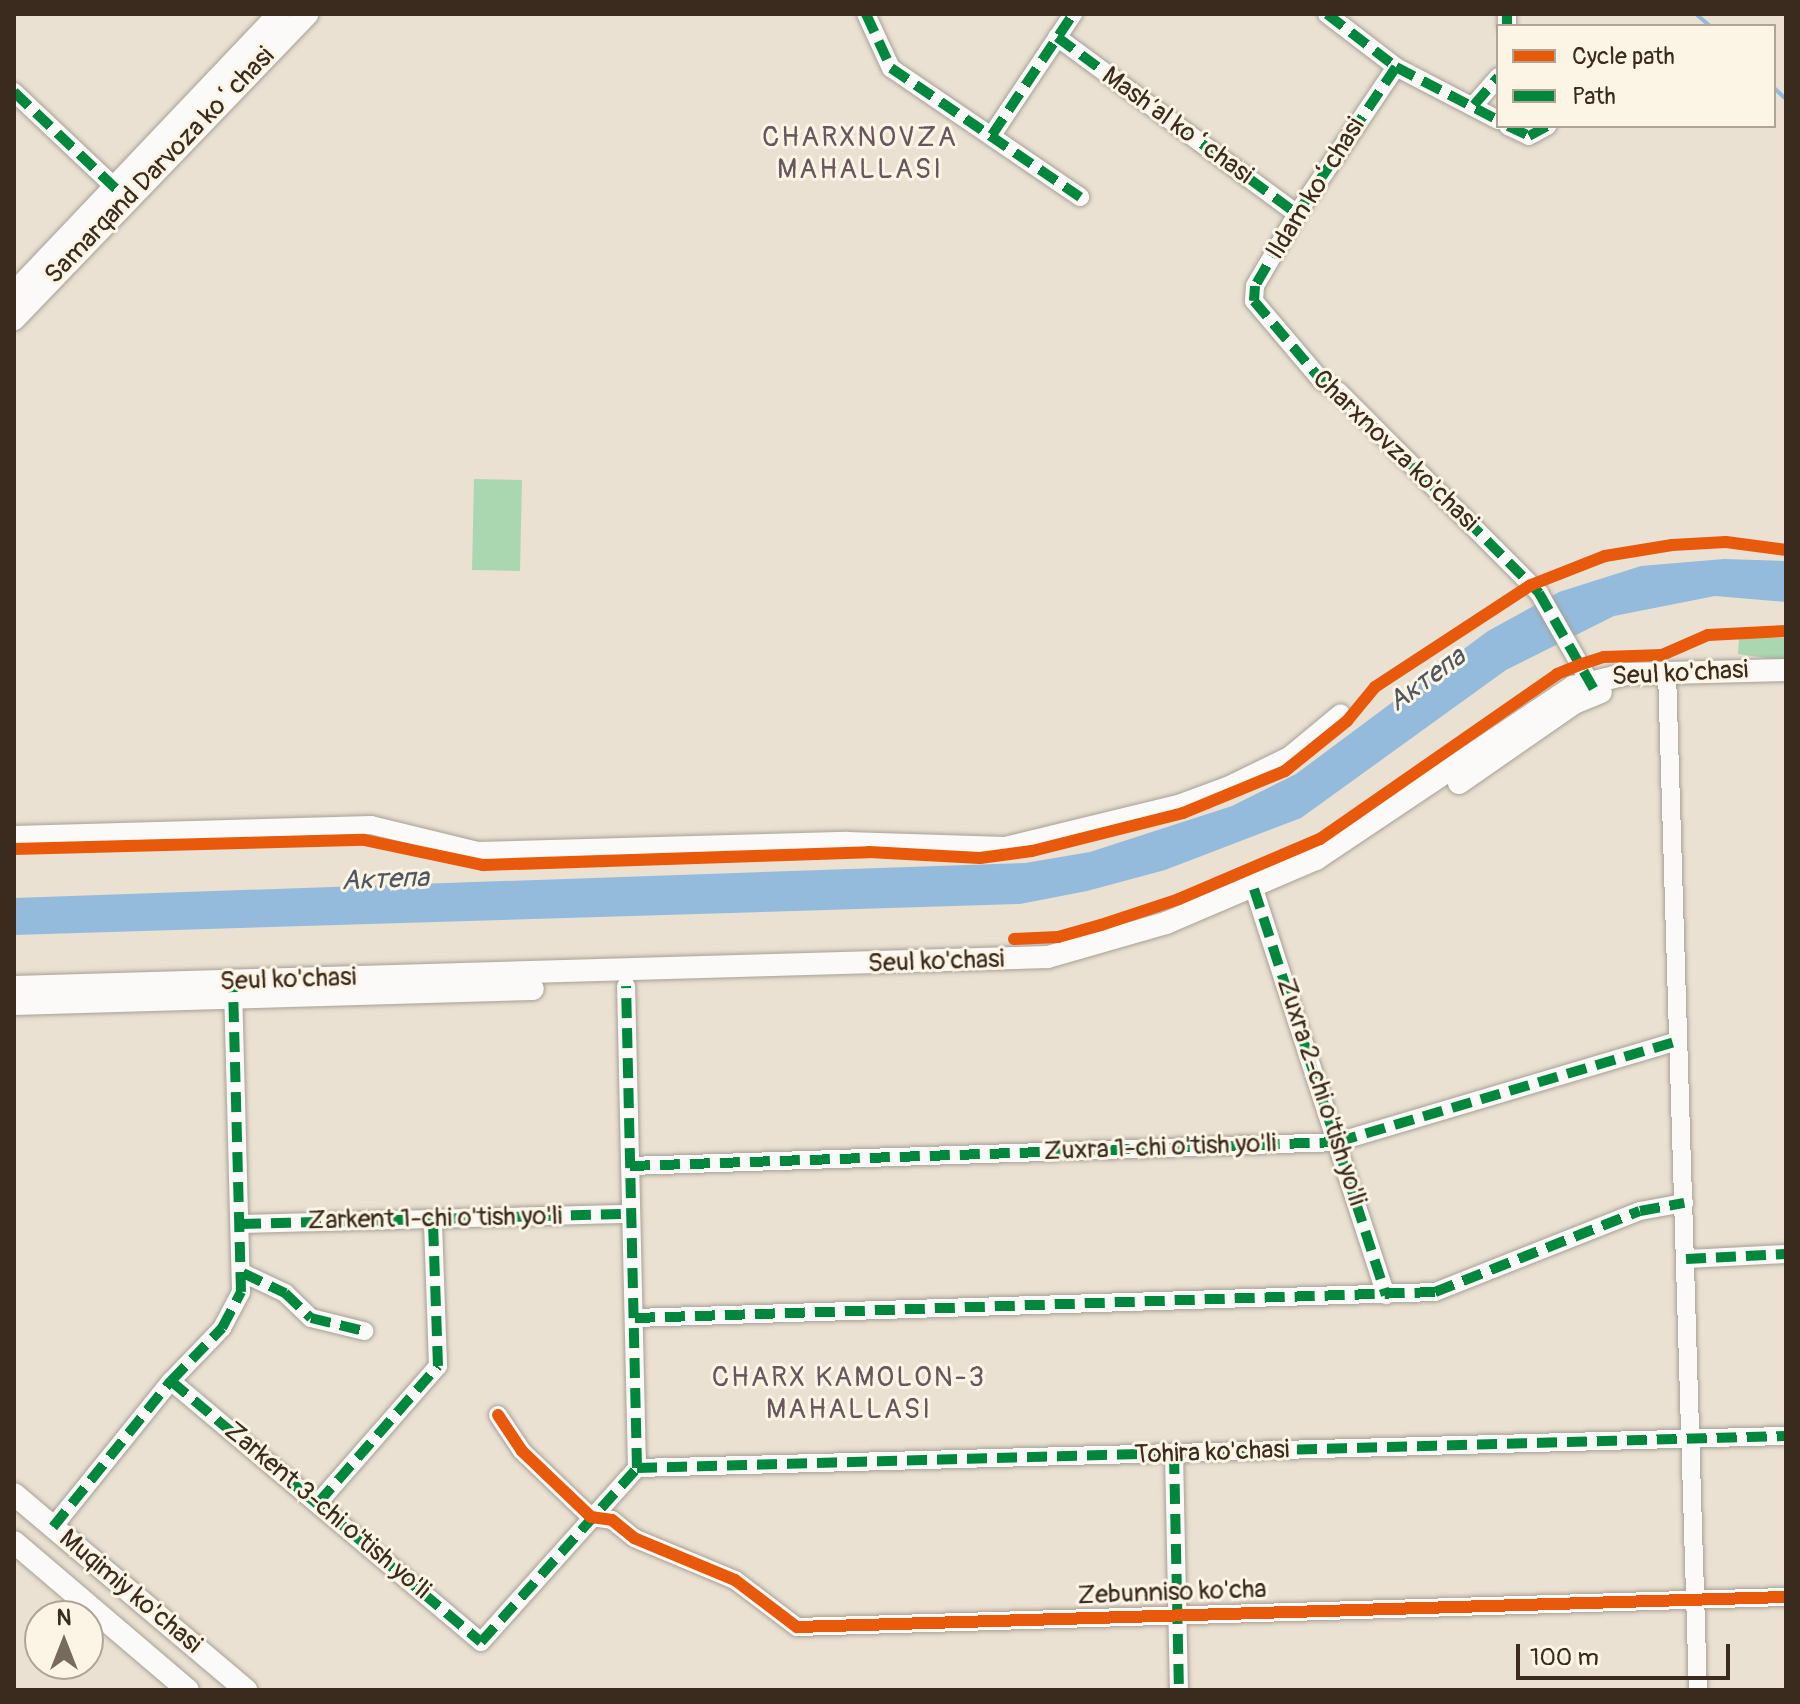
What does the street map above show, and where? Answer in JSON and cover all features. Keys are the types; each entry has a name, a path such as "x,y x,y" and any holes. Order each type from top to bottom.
{"main road":[{"name":"Samarqand Darvoza koʻchasi","path":"14,319 279,14"},
{"name":"Samarqand Darvoza koʻchasi","path":"14,293 307,14"},
{"name":"Seul ko'chasi","path":"14,987 233,990 626,986 1027,972 1100,959 1345,860 1593,687 1786,670"},
{"name":"Seul ko'chasi","path":"1667,679 1786,684"},
{"name":"Seul ko'chasi","path":"233,990 1023,959 1096,946 1256,896"},
{"path":"14,1004 233,990"},
{"name":"Muqimiy ko'chasi","path":"14,1494 246,1690"},
{"name":"Muqimiy ko'chasi","path":"14,1542 188,1690"},
{"path":"48,1571 71,1568 77,1556 74,1545"}],"street":[{"path":"866,14 891,68 1080,197"},
{"path":"992,135 1073,14"},
{"path":"1327,14 1396,67 1496,119"},
{"name":"Mashʼal koʻchasi","path":"1057,37 1297,214"},
{"name":"Ildam koʻchasi","path":"1262,316 1254,301 1255,286 1297,214 1396,67"},
{"path":"1474,105 1496,79"},
{"path":"14,92 122,193"},
{"path":"1512,128 1529,136 1543,128"},
{"name":"Charxnovza ko'chasi","path":"1262,316 1535,589 1593,687"},
{"path":"1667,679 1675,1042 1686,1259 1698,1690"},
{"path":"14,835 371,825 478,851 847,841 1005,846 1154,810 1227,786 1289,756 1341,713"},
{"name":"Zuxra 2-chi o'tish yo'li","path":"1256,896 1386,1295"},
{"path":"498,1415 522,1451 591,1517 637,1468 626,986"},
{"path":"53,1527 171,1381 234,1312 243,1273 233,990"},
{"name":"Zuxra 1-chi o'tish yo'li","path":"630,1166 1337,1142 1675,1042"},
{"path":"635,1318 1435,1292 1640,1211 1684,1203"},
{"name":"Zarkent 1-chi o'tish yo'li","path":"241,1224 630,1214"},
{"path":"318,1503 438,1366 433,1220"},
{"path":"1686,1259 1786,1254"},
{"path":"243,1273 285,1293 311,1318 364,1331"},
{"name":"Zarkent 3-chi o'tish yo'li","path":"171,1381 481,1642 591,1517"},
{"name":"Tohira ko'chasi","path":"637,1468 1786,1436"},
{"path":"1174,1454 1179,1690"},
{"name":"Zebunniso ko'cha","path":"591,1517 612,1520 634,1538 735,1580 797,1627 1786,1597"}],"green space":[{"path":"474,479 522,480 520,571 472,570"},
{"path":"1739,638 1786,638 1786,661 1738,654"}],"water":[{"name":"Актепа","path":"1724,559 1786,561 1786,602 1715,596 1614,616 1506,670 1301,818 1165,870 1087,891 1020,904 14,935 14,898 1025,863 1090,852 1232,806 1296,774 1488,631 1559,592 1641,566"}],"waterway":[{"path":"1696,14 1708,24"},
{"path":"1776,90 1786,99"}],"marked path":[{"path":"866,14 891,68 1080,197"},
{"path":"992,135 1073,14"},
{"path":"1327,14 1396,67 1496,119"},
{"path":"1507,14 1507,24"},
{"path":"1057,37 1297,214"},
{"path":"1396,67 1297,214 1255,286 1254,301 1321,380 1339,392 1539,593 1596,693"},
{"path":"1474,105 1496,79"},
{"path":"14,92 128,200"},
{"path":"1512,128 1529,136 1543,128"},
{"path":"1254,889 1386,1295"},
{"path":"53,1527 171,1381 222,1328 241,1292 233,981"},
{"path":"171,1381 481,1642 637,1468 626,986"},
{"path":"630,1166 1337,1142 1675,1042"},
{"path":"635,1318 1435,1292 1640,1211 1684,1203"},
{"path":"241,1224 630,1214"},
{"path":"318,1503 438,1366 433,1220"},
{"path":"1686,1259 1786,1254"},
{"path":"243,1273 285,1293 311,1318 364,1331"},
{"path":"637,1468 1786,1436"},
{"path":"1174,1454 1179,1690"}],"cycle path":[{"path":"14,849 364,840 483,865 869,852 980,858 1032,851 1183,813 1285,771 1347,721 1375,687 1531,585 1605,556 1672,545 1726,542 1786,550"},
{"path":"1014,939 1058,937 1101,925 1179,899 1320,839 1557,674 1582,664 1604,657 1662,655 1708,635 1786,631"},
{"path":"498,1415 522,1451 591,1517 612,1520 634,1538 735,1580 797,1627 1786,1597"}],"district":[{"name":"CHARXNOVZA MAHALLASI","path":"860,154"},
{"name":"CHARX KAMOLON-3 MAHALLASI","path":"849,1394"}]}
